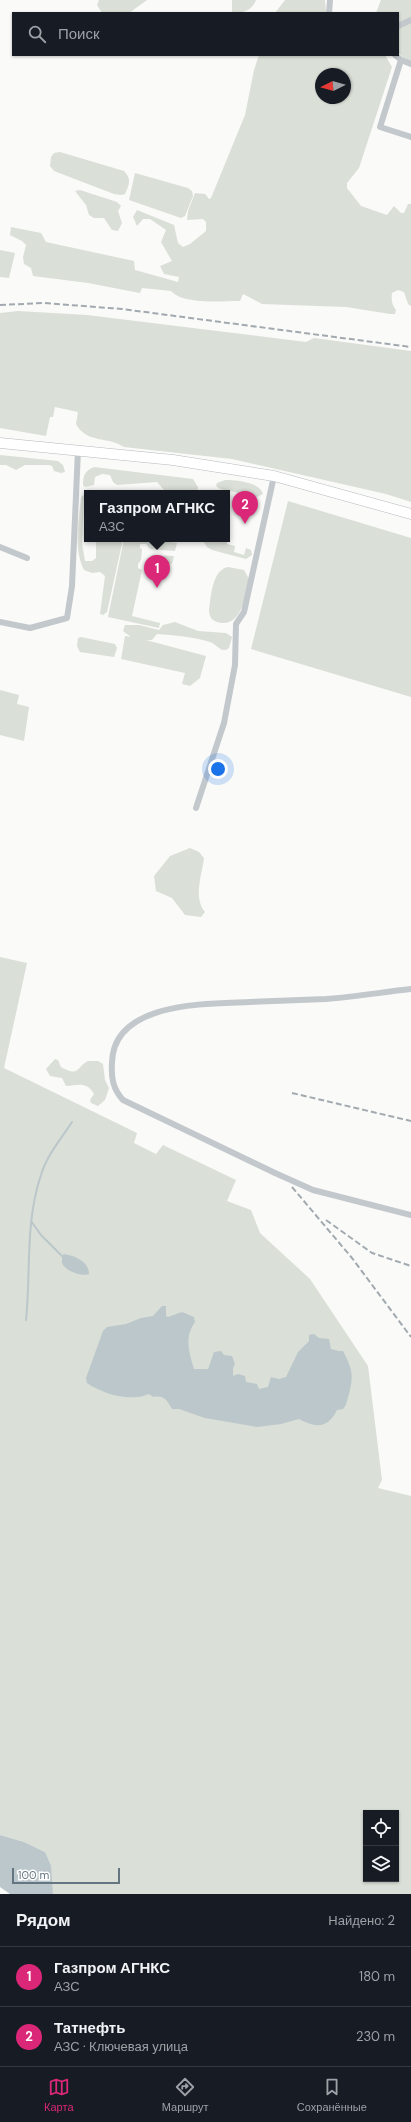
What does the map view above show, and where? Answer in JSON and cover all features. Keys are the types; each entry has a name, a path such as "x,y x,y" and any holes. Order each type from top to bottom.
{"main road":[{"path":"0,444 78,450 173,460 274,476 411,514"}],"street":[{"path":"330,0 330,12"},
{"path":"399,26 411,20"},
{"path":"396,56 401,60 411,64"},
{"path":"401,60 380,127 411,137"},
{"path":"0,622 30,628 67,618 72,586 78,450"},
{"path":"196,808 228,704 236,665 236,624 244,612 274,476"},
{"path":"0,547 27,558"},
{"path":"411,989 335,998 195,1004 163,1010 131,1025 124,1033 114,1052 111,1072 113,1084 117,1094 123,1100 275,1173 313,1190 411,1216"}],"shaded area":[{"path":"99,0 147,0 130,12 101,12 97,5"},
{"path":"232,0 256,0 252,7 246,11 232,12"},
{"path":"285,0 325,0 326,12 276,12"},
{"path":"381,0 411,0 411,62 405,60 399,53 399,12 376,12"},
{"path":"259,56 386,56 392,67 359,168 347,183 347,188 361,206 387,215 394,206 401,213 404,213 408,204 411,204 411,306 408,304 404,292 398,290 392,293 392,302 396,310 395,314 390,314 346,307 262,304 243,294 240,301 214,302 194,300 177,295 171,291 142,288 140,293 88,283 33,276 31,268 24,264 23,257 26,245 22,241 10,235 11,227 41,233 46,242 134,261 135,270 178,282 179,277 164,274 160,266 172,261 161,242 166,230 150,219 143,219 137,226 133,217 137,210 174,225 178,243 183,247 190,244 206,231 206,222 203,219 187,220 188,211 195,193 205,194 209,199 211,198 245,115 254,70"},
{"path":"60,152 124,171 129,179 129,185 125,194 114,194 54,171 50,166 51,157 54,153"},
{"path":"135,173 188,188 192,191 193,196 185,216 181,218 129,200"},
{"path":"80,190 117,202 121,206 118,211 122,223 118,231 112,230 104,218 94,218 89,215 86,205 75,191"},
{"path":"0,250 15,253 9,278 0,277"},
{"path":"18,311 87,315 306,342 314,338 411,351 411,502 386,494 232,459 124,447 86,434 76,424 78,412 55,407 53,417 50,417 46,436 0,428 0,313"},
{"path":"0,455 58,461 63,465 65,472 61,473 54,471 52,466 49,465 25,465 16,470 6,465 0,465"},
{"path":"94,467 193,479 198,487 198,490 164,490 157,482 117,485 113,482 110,475 102,474 95,477 94,485 85,487 83,485 83,479 88,470"},
{"path":"225,480 247,482 253,484 261,490 263,494 257,497 220,489 216,486 217,483"},
{"path":"84,495 82,543 85,561 92,561 96,558 96,542 122,542 107,612 103,615 100,614 105,576 100,572 92,573 84,570 79,553 78,524 81,497"},
{"path":"288,501 411,538 411,697 251,649"},
{"path":"123,542 177,543 175,551 150,549 146,544 140,544 140,548 142,549 141,560 138,564 138,568 142,570 132,616 160,623 159,628 108,617"},
{"path":"204,542 227,542 227,544 235,546 234,552 244,555 246,548 251,550 252,555 246,559 212,550 207,547"},
{"path":"152,555 174,556 172,564 154,560 153,562 148,561"},
{"path":"228,567 244,570 249,579 244,602 237,616 232,621 225,623 217,622 212,619 209,614 213,584 219,573"},
{"path":"175,622 198,631 226,633 232,637 229,648 226,650 222,650 210,642 184,636 157,634 152,640 146,640 206,656 200,678 190,686 182,684 185,673 121,659 125,636 131,637 123,631 125,625 139,625 159,630 163,625"},
{"path":"81,637 115,644 117,648 114,657 80,652 77,646 78,638"},
{"path":"0,690 19,695 17,704 29,707 24,741 0,735"},
{"path":"190,848 199,852 204,858 199,893 201,906 205,912 201,917 185,915 172,898 156,891 154,876 170,856"},
{"path":"0,957 27,963 4,1068 137,1133 134,1143 156,1154 163,1145 236,1180 227,1201 251,1210 260,1233 310,1279 368,1366 382,1480 378,1488 411,1496 411,1894 53,1894 45,1852 24,1842 0,1835"},
{"path":"55,1059 58,1060 61,1067 72,1071 78,1070 88,1061 98,1061 103,1064 105,1080 109,1088 105,1100 98,1106 91,1103 90,1100 94,1094 85,1085 66,1086 62,1078 50,1076 46,1069"},
{"path":"64,1254 81,1260 87,1266 89,1274 82,1275 66,1269 62,1263 62,1256"},
{"path":"162,1306 166,1306 166,1316 168,1317 182,1312 194,1317 195,1322 190,1333 188,1345 194,1369 208,1369 214,1352 221,1351 224,1355 232,1356 235,1364 233,1368 233,1376 238,1374 245,1376 246,1382 257,1384 259,1389 268,1387 271,1377 279,1379 286,1377 298,1352 309,1341 309,1335 314,1334 319,1338 329,1339 331,1349 343,1351 352,1376 349,1394 343,1409 337,1410 330,1421 321,1425 310,1424 299,1419 281,1424 257,1427 205,1418 179,1409 172,1409 163,1398 153,1397 149,1394 137,1397 118,1396 104,1392 87,1383 86,1378 103,1331 107,1327 126,1324 141,1318 153,1316"},
{"path":"0,1835 24,1842 45,1852 51,1866 53,1894 10,1894 0,1887"}],"waterway":[{"path":"26,1320 29,1247 36,1193 47,1161 72,1122"},
{"path":"31,1221 41,1235 62,1256"}],"railway":[{"path":"0,305 44,303 122,309 411,347"},
{"path":"292,1093 411,1121"},
{"path":"292,1187 352,1258 411,1337"},
{"path":"326,1220 372,1253 411,1266"}],"place":[{"name":"Татнефть","path":"245,524"},
{"name":"Газпром АГНКС","path":"157,588"}]}
